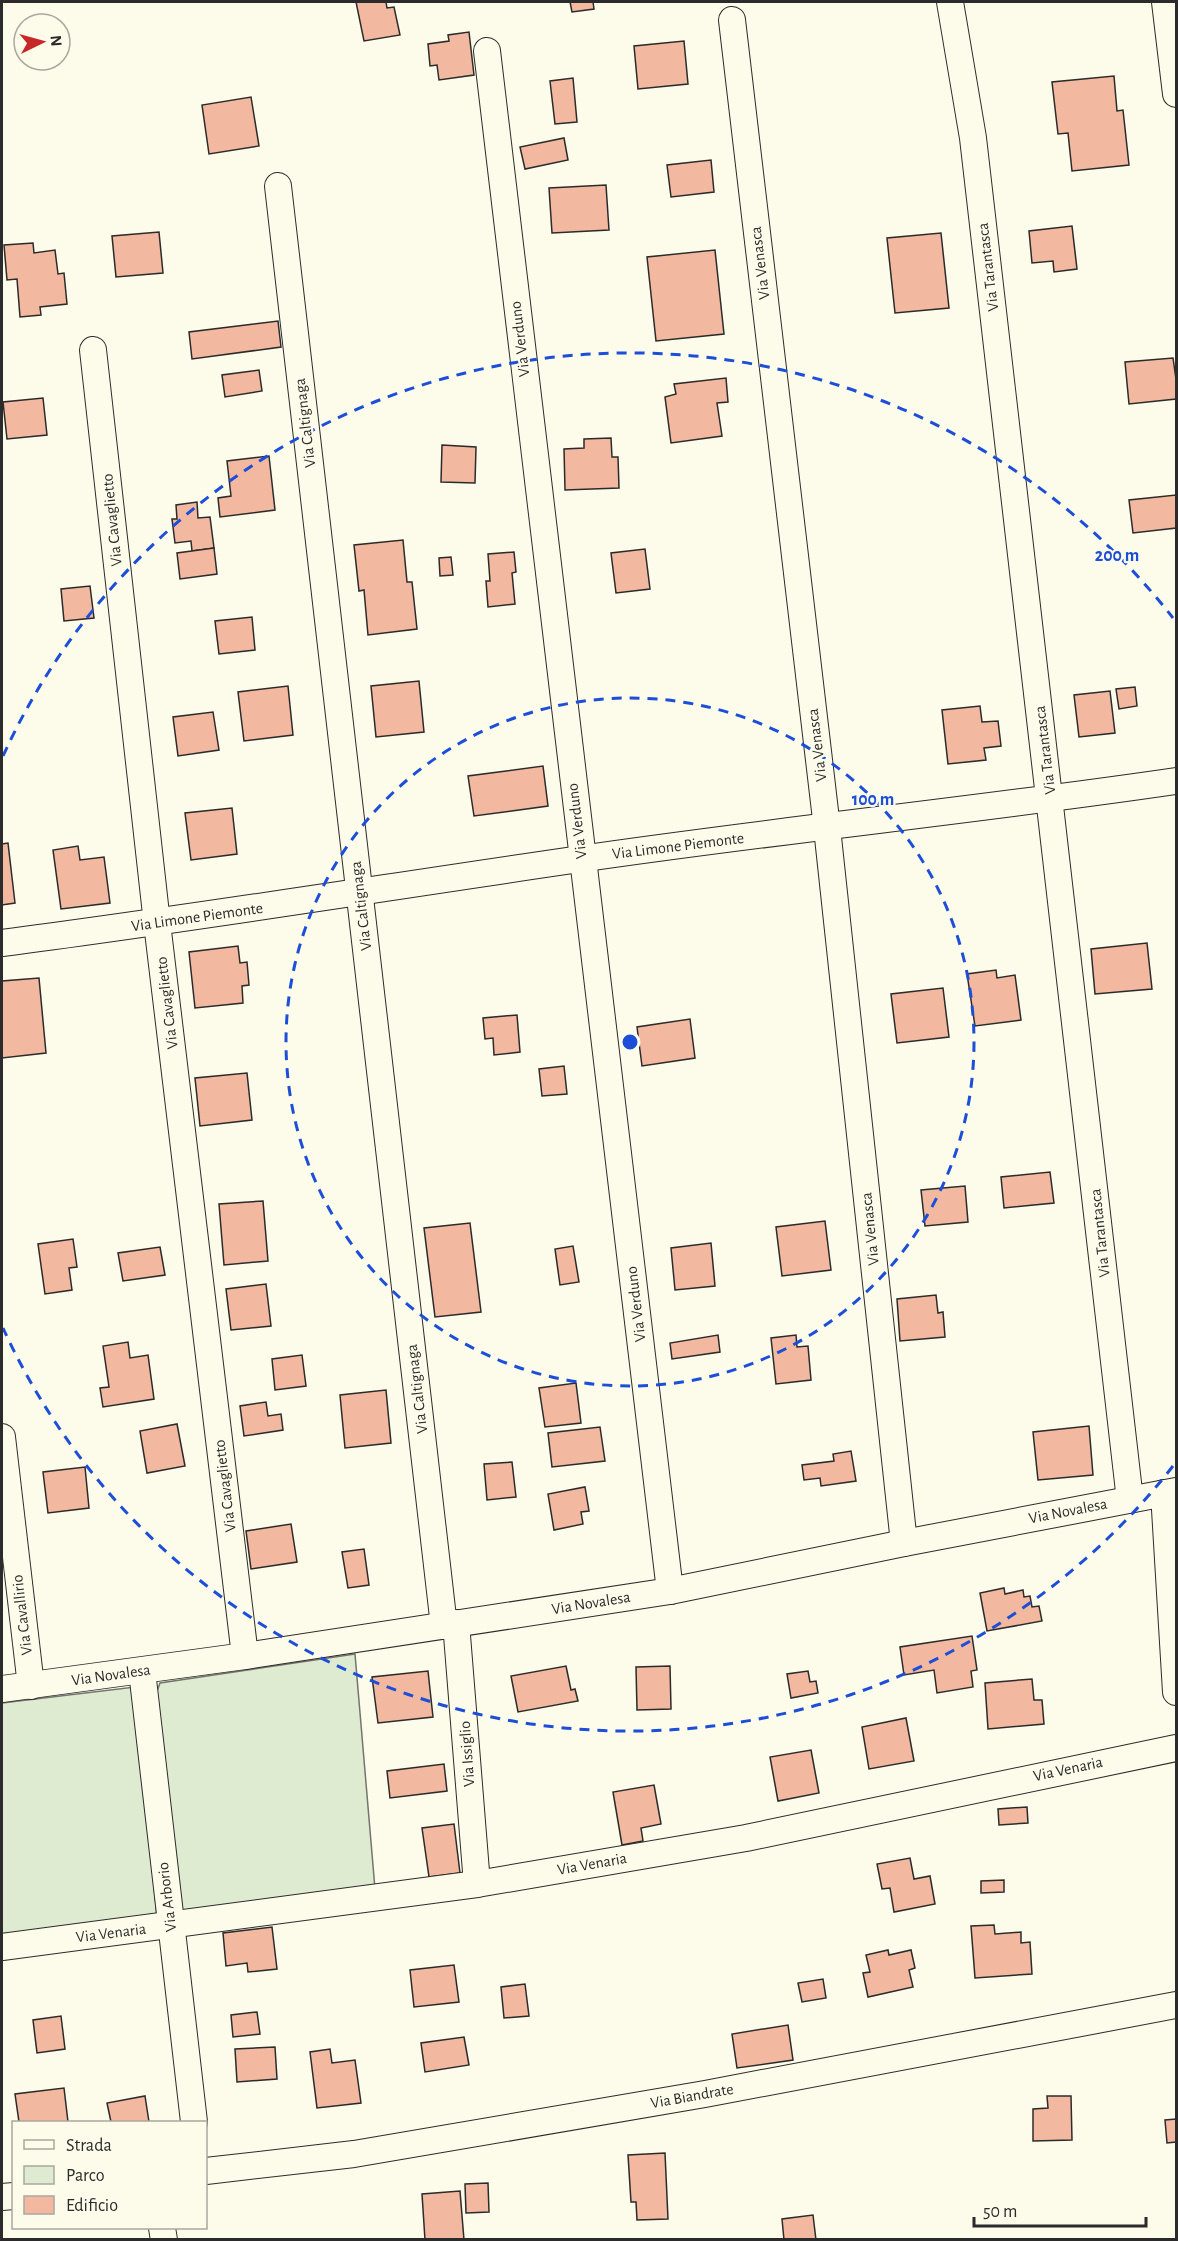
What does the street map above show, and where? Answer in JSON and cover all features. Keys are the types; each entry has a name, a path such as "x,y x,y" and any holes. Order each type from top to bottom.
{"street":[{"name":"Via Tarantasca","path":"950,2 973,138 1130,1500"},
{"path":"1165,2 1176,94"},
{"name":"Via Venasca","path":"732,20 827,828 904,1543"},
{"name":"Via Verduno","path":"487,51 581,858 670,1591"},
{"name":"Via Caltignaga","path":"278,186 359,893 450,1624"},
{"name":"Via Cavaglietto","path":"93,350 157,923 245,1656"},
{"name":"Via Limone Piemonte","path":"2,943 157,923 581,858 827,828 1176,781"},
{"name":"Via Cavallirio","path":"2,1437 30,1686"},
{"path":"1170,1492 1176,1692"},
{"name":"Via Novalesa","path":"2,1689 245,1656 670,1591 1170,1492"},
{"name":"Via Issiglio","path":"450,1624 477,1884"},
{"name":"Via Arborio","path":"142,1671 194,2121"},
{"name":"Via Venaria","path":"2,1947 477,1884 746,1838 1176,1748"},
{"name":"Via Biandrate","path":"207,2171 354,2154 682,2098 1176,2005"}],"green space":[{"path":"355,1654 375,1889 179,1911 156,1694 160,1683"},
{"path":"135,1687 157,1917 2,1935 2,1703"}],"building":[{"path":"356,2 386,2 387,8 394,7 400,35 364,41"},
{"path":"570,2 593,2 594,9 572,12"},
{"path":"469,32 474,75 439,80 437,65 430,66 428,44 449,41 448,35"},
{"path":"684,41 688,84 638,89 634,46"},
{"path":"1114,76 1117,111 1123,110 1129,165 1072,171 1068,133 1058,134 1052,82"},
{"path":"573,78 577,122 555,124 550,81"},
{"path":"251,97 259,146 209,154 202,105"},
{"path":"564,138 568,160 525,169 520,147"},
{"path":"711,160 714,192 671,197 667,165"},
{"path":"606,185 609,230 552,233 549,188"},
{"path":"1072,226 1077,269 1054,272 1053,261 1032,263 1029,231"},
{"path":"159,232 163,273 116,277 112,236"},
{"path":"941,233 949,308 895,313 887,238"},
{"path":"33,243 34,253 55,250 58,274 64,273 67,304 40,307 41,315 20,317 17,279 7,280 4,245"},
{"path":"715,250 724,334 656,341 647,257"},
{"path":"278,321 281,347 192,359 189,332"},
{"path":"1173,358 1176,399 1129,404 1125,362"},
{"path":"259,370 262,391 225,397 222,375"},
{"path":"726,378 728,402 717,403 722,436 671,443 665,397 676,394 674,384"},
{"path":"43,398 47,435 7,439 3,402"},
{"path":"611,438 612,457 618,457 619,488 565,490 564,449 584,448 584,439"},
{"path":"442,445 476,447 475,483 441,482"},
{"path":"269,456 275,510 220,517 218,498 231,496 227,461"},
{"path":"1176,495 1176,528 1133,533 1129,500"},
{"path":"197,502 198,518 210,517 214,548 192,551 191,541 175,543 172,519 177,519 176,505"},
{"path":"403,540 407,582 412,582 417,629 368,635 364,590 359,591 354,545"},
{"path":"214,548 217,574 180,579 177,553"},
{"path":"645,549 650,589 616,593 611,553"},
{"path":"514,552 516,572 512,573 515,604 488,607 486,581 490,581 488,554"},
{"path":"451,557 453,575 440,576 439,558"},
{"path":"90,586 94,618 64,621 61,589"},
{"path":"252,617 255,650 219,654 215,621"},
{"path":"419,681 424,732 376,737 371,686"},
{"path":"288,686 293,735 244,741 238,692"},
{"path":"1135,687 1137,706 1119,709 1116,689"},
{"path":"1110,691 1115,733 1079,737 1074,695"},
{"path":"980,706 982,722 998,721 1001,746 984,748 986,760 948,764 942,710"},
{"path":"213,712 219,750 178,756 173,717"},
{"path":"543,766 548,806 474,816 468,776"},
{"path":"232,808 237,854 191,860 185,813"},
{"path":"8,843 15,903 2,905 2,844"},
{"path":"78,846 80,860 104,857 110,903 61,909 53,850"},
{"path":"1147,943 1152,989 1095,994 1091,949"},
{"path":"238,946 240,963 247,962 249,985 242,986 243,1003 195,1008 189,952"},
{"path":"996,970 997,978 1015,975 1021,1020 975,1026 967,974"},
{"path":"39,978 46,1053 2,1058 2,981"},
{"path":"943,988 949,1037 897,1043 891,994"},
{"path":"517,1015 520,1052 494,1055 493,1038 485,1039 483,1018"},
{"path":"690,1019 695,1058 642,1066 637,1027"},
{"path":"564,1066 567,1094 542,1096 539,1069"},
{"path":"247,1073 252,1120 200,1126 195,1078"},
{"path":"1050,1172 1054,1203 1004,1208 1001,1177"},
{"path":"965,1186 968,1222 925,1226 921,1190"},
{"path":"263,1201 268,1261 224,1265 219,1204"},
{"path":"825,1221 831,1270 782,1276 776,1227"},
{"path":"470,1223 481,1312 435,1317 424,1228"},
{"path":"73,1239 77,1267 69,1268 72,1290 45,1294 38,1244"},
{"path":"711,1243 715,1286 675,1290 671,1248"},
{"path":"573,1246 579,1282 560,1285 555,1249"},
{"path":"160,1247 165,1275 123,1281 118,1253"},
{"path":"266,1284 271,1326 231,1330 226,1289"},
{"path":"936,1295 938,1313 943,1312 945,1337 900,1341 897,1299"},
{"path":"718,1335 720,1352 672,1359 670,1343"},
{"path":"796,1335 797,1347 808,1346 811,1380 776,1384 771,1338"},
{"path":"128,1342 130,1358 148,1355 154,1399 103,1407 100,1388 109,1387 103,1346"},
{"path":"302,1355 306,1386 275,1390 272,1359"},
{"path":"576,1383 581,1423 545,1427 539,1388"},
{"path":"386,1390 391,1443 345,1448 340,1395"},
{"path":"266,1402 268,1416 281,1414 283,1430 244,1436 240,1406"},
{"path":"177,1424 185,1466 147,1473 140,1431"},
{"path":"1089,1426 1093,1475 1038,1480 1033,1432"},
{"path":"600,1427 605,1461 552,1467 548,1433"},
{"path":"851,1451 856,1481 821,1486 820,1478 804,1480 802,1465 834,1461 833,1454"},
{"path":"512,1462 516,1497 487,1500 484,1464"},
{"path":"85,1467 89,1508 48,1513 43,1472"},
{"path":"585,1487 589,1511 581,1512 583,1524 554,1530 548,1494"},
{"path":"291,1524 297,1562 251,1569 246,1531"},
{"path":"364,1549 369,1585 348,1588 342,1552"},
{"path":"1004,1588 1005,1594 1023,1590 1024,1597 1030,1596 1032,1607 1039,1606 1042,1621 987,1631 980,1593"},
{"path":"972,1636 977,1670 971,1671 973,1687 937,1693 934,1670 904,1675 900,1647"},
{"path":"566,1666 571,1690 575,1689 578,1701 518,1712 511,1676"},
{"path":"670,1666 671,1709 637,1710 636,1667"},
{"path":"428,1671 433,1717 378,1723 372,1677"},
{"path":"808,1671 810,1682 816,1681 818,1693 791,1698 787,1674"},
{"path":"1032,1679 1034,1700 1042,1700 1044,1724 988,1729 985,1683"},
{"path":"906,1718 914,1761 869,1769 862,1727"},
{"path":"811,1750 819,1793 778,1801 770,1757"},
{"path":"444,1764 447,1791 390,1798 387,1771"},
{"path":"654,1785 661,1824 641,1828 643,1841 622,1845 613,1792"},
{"path":"1027,1807 1028,1823 999,1825 998,1809"},
{"path":"454,1824 460,1873 429,1877 422,1828"},
{"path":"910,1858 914,1879 930,1876 935,1904 894,1912 890,1888 882,1889 877,1864"},
{"path":"1004,1880 1004,1892 981,1893 981,1881"},
{"path":"994,1925 995,1934 1021,1932 1021,1943 1030,1942 1032,1974 975,1978 971,1926"},
{"path":"272,1927 277,1969 248,1972 247,1963 226,1966 223,1933"},
{"path":"888,1950 889,1955 911,1950 915,1968 909,1970 913,1987 868,1997 863,1973 870,1972 866,1955"},
{"path":"454,1965 459,2002 414,2007 410,1970"},
{"path":"823,1979 826,1998 802,2002 798,1983"},
{"path":"525,1984 529,2016 504,2018 501,1987"},
{"path":"257,2012 260,2034 233,2037 231,2015"},
{"path":"61,2016 65,2049 37,2053 33,2020"},
{"path":"788,2025 793,2060 737,2068 732,2034"},
{"path":"464,2037 469,2065 425,2072 421,2043"},
{"path":"275,2047 277,2079 237,2082 235,2049"},
{"path":"330,2049 332,2063 355,2060 361,2103 317,2108 310,2052"},
{"path":"64,2088 68,2121 19,2121 15,2094"},
{"path":"145,2096 149,2121 111,2121 107,2103"},
{"path":"1047,2096 1071,2096 1072,2140 1033,2141 1033,2109 1048,2108"},
{"path":"1176,2119 1176,2142 1167,2143 1165,2120"},
{"path":"665,2153 668,2219 637,2220 636,2202 631,2202 628,2155"},
{"path":"488,2183 489,2212 466,2213 465,2184"},
{"path":"460,2191 464,2240 425,2240 422,2194"},
{"path":"813,2215 816,2240 784,2240 782,2219"}]}
